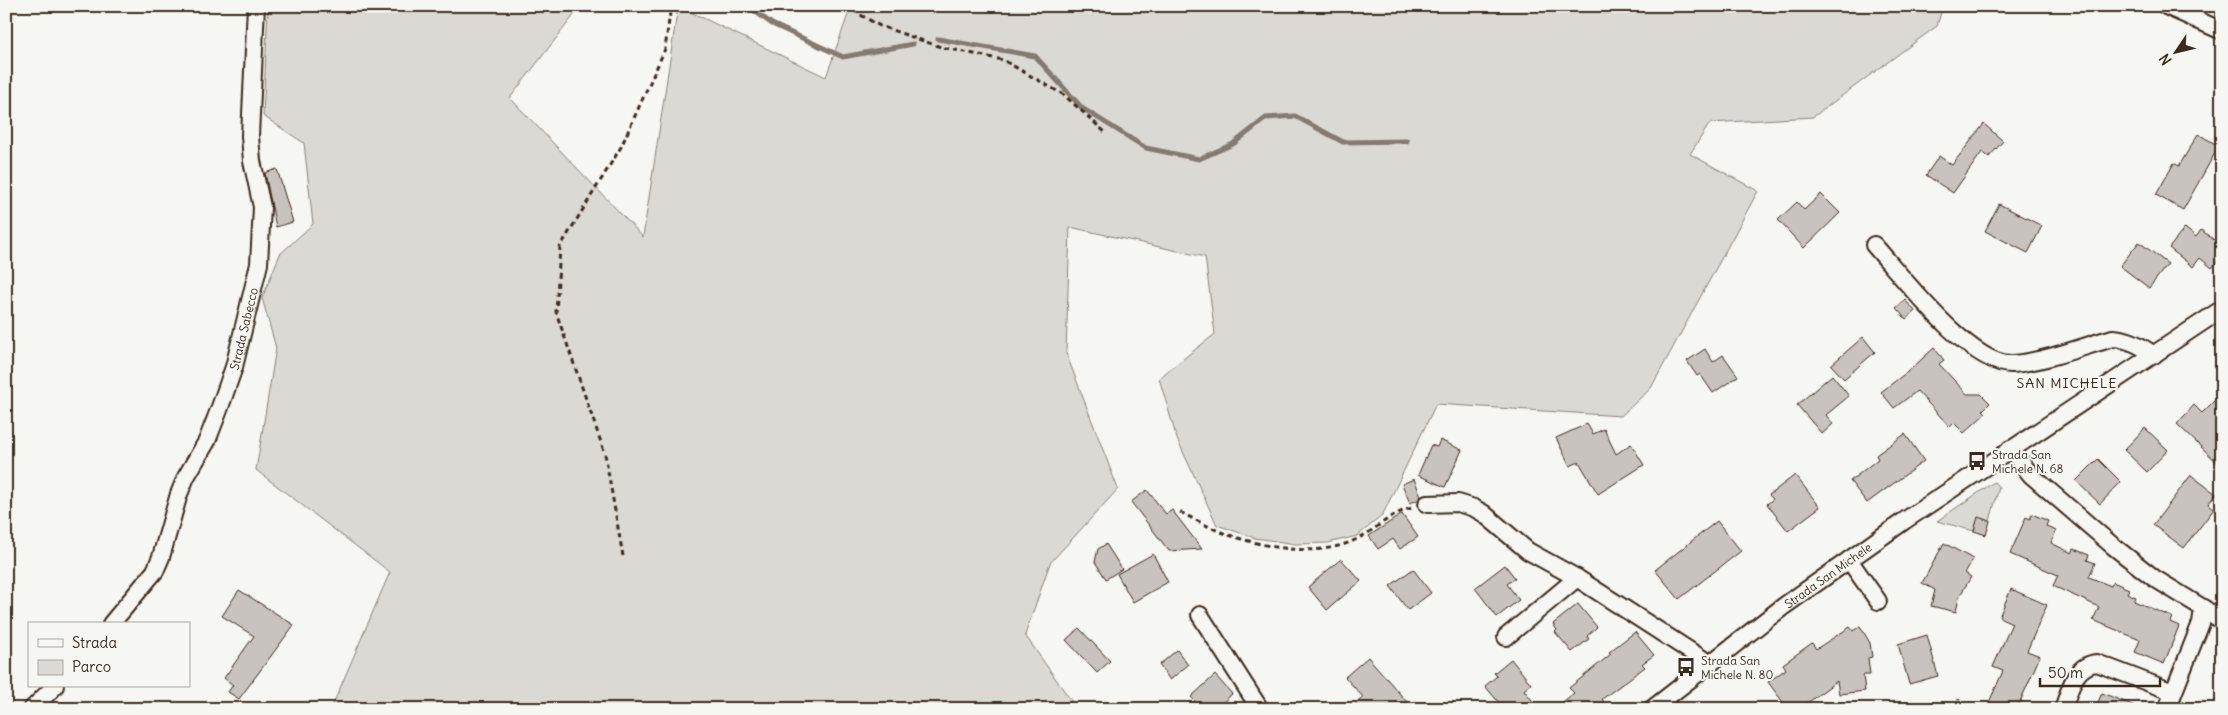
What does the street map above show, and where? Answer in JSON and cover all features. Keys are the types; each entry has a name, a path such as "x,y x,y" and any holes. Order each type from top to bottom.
{"street":[{"name":"Strada Sabecco","path":"114,622 154,571 161,557 179,494 186,477 207,441 220,410 234,367 259,264 262,207 252,161 250,136 256,6"},
{"path":"2166,6 2222,31"},
{"path":"1874,245 1949,328 1981,353 1998,362 2012,364 2030,362 2113,338 2123,338 2136,343 2154,355"},
{"name":"Strada San Michele","path":"1652,709 1849,560 2010,449 2222,309"},
{"path":"2010,449 2031,475 2113,546 2154,578 2222,621"},
{"path":"1427,504 1458,503 1483,513 1528,551 1577,578 1710,664"},
{"path":"1849,560 1878,602"},
{"path":"1506,637 1577,578"},
{"path":"2167,709 2202,623 2203,608"},
{"path":"1200,615 1260,709"},
{"path":"2063,709 2076,676 2081,668 2088,664 2097,663 2173,692"},
{"path":"32,709 53,688"}],"path":[{"path":"623,556 605,454 556,312 560,247 621,147 665,49 671,6"},
{"path":"845,6 880,26 923,41 941,47 1003,60 1064,95 1106,134"},
{"path":"1180,512 1235,536 1267,545 1298,549 1318,549 1335,546 1359,538 1392,515 1427,504"},
{"path":"1957,709 1959,699"}],"green space":[{"path":"268,6 581,6 510,98 643,237 678,6 826,77 851,6 1943,6 1937,26 1813,117 1710,123 1690,154 1758,191 1651,388 1621,416 1436,404 1382,516 1357,536 1328,543 1296,544 1255,538 1217,525 1177,439 1159,378 1215,334 1205,257 1070,227 1066,353 1118,489 1050,563 1025,635 1077,709 987,709 974,704 967,709 331,709 390,572 256,470 276,348 262,298 280,254 313,224 304,143 263,116"},
{"path":"1994,482 1999,487 1990,521 1978,518 1974,531 1937,521"}],"building":[{"path":"1984,124 2003,141 1989,157 1982,152 1953,193 1926,175 1939,156 1952,165"},
{"path":"2198,134 2219,146 2183,210 2156,195 2174,163 2179,166"},
{"path":"277,169 293,222 276,227 265,173"},
{"path":"1821,194 1840,213 1804,248 1778,220 1797,202 1804,210"},
{"path":"1999,204 2042,226 2028,253 1985,231"},
{"path":"2185,228 2196,237 2201,230 2222,246 2222,255 2212,268 2200,258 2193,267 2169,248"},
{"path":"2139,242 2168,264 2149,288 2120,266"},
{"path":"1905,300 1915,311 1906,319 1896,308"},
{"path":"1863,337 1875,352 1844,379 1831,365"},
{"path":"1934,348 1944,360 1939,364 1967,394 1981,394 1990,403 1983,410 1986,413 1964,433 1954,423 1950,427 1917,391 1894,408 1881,392"},
{"path":"1705,349 1713,362 1723,355 1738,376 1713,393 1700,374 1697,376 1687,361"},
{"path":"1832,375 1849,396 1826,415 1833,424 1822,434 1797,405"},
{"path":"2222,393 2222,467 2177,424 2194,405 2202,413"},
{"path":"1587,424 1593,434 1604,429 1616,454 1631,444 1644,465 1598,494 1579,462 1570,466 1556,438"},
{"path":"2145,428 2168,450 2147,472 2124,450"},
{"path":"1905,434 1924,461 1867,503 1850,481 1878,459 1876,455"},
{"path":"1440,440 1462,450 1445,487 1418,475 1431,445 1437,447"},
{"path":"2098,459 2121,482 2100,504 2076,481"},
{"path":"1795,475 1820,507 1788,531 1767,504 1773,499 1769,495"},
{"path":"2191,475 2216,494 2208,504 2214,509 2184,548 2153,525"},
{"path":"1414,479 1421,496 1418,500 1410,503 1402,484"},
{"path":"1147,490 1166,514 1172,510 1202,549 1169,551 1131,502"},
{"path":"1402,514 1418,537 1400,549 1393,539 1378,549 1369,536"},
{"path":"2032,514 2048,521 2046,526 2056,531 2051,543 2072,553 2074,549 2089,555 2087,560 2095,563 2089,577 2111,586 2113,582 2129,589 2127,593 2136,597 2134,601 2172,617 2170,622 2179,626 2164,664 2135,652 2140,640 2093,620 2099,607 2053,586 2058,575 2010,554 2026,517 2030,519"},
{"path":"1978,517 1990,521 1986,535 1974,531"},
{"path":"1717,521 1741,551 1679,599 1655,570"},
{"path":"1944,543 1973,559 1965,573 1971,577 1959,597 1956,612 1931,606 1935,590 1922,583"},
{"path":"1106,544 1122,569 1106,579 1095,562 1098,549"},
{"path":"1153,554 1168,582 1133,602 1117,574"},
{"path":"1341,559 1361,581 1327,610 1308,587"},
{"path":"1505,565 1515,578 1507,584 1519,600 1497,617 1475,588"},
{"path":"1413,569 1431,593 1408,610 1390,586"},
{"path":"2011,589 2047,605 2027,651 2040,656 2017,709 1986,709 2003,671 1993,667 2012,623 1999,617"},
{"path":"239,590 294,625 239,699 228,692 233,685 224,678 254,636 222,616"},
{"path":"1578,604 1597,627 1587,636 1589,639 1572,652 1555,632 1557,630 1553,624"},
{"path":"1860,626 1870,643 1872,657 1868,658 1870,675 1863,675 1865,691 1839,694 1837,681 1799,709 1788,709 1768,682 1786,669 1783,664 1812,643 1816,649 1850,627 1853,631"},
{"path":"1079,628 1110,661 1097,673 1066,640"},
{"path":"1635,632 1654,655 1642,664 1645,667 1602,699 1604,702 1596,709 1554,709 1574,693 1569,688 1611,654 1609,652"},
{"path":"1927,635 1938,676 1909,684 1898,644"},
{"path":"1177,650 1188,665 1170,680 1159,665"},
{"path":"1368,657 1413,709 1350,709 1363,697 1345,677"},
{"path":"1511,659 1531,684 1524,690 1539,709 1501,705 1485,686 1497,676 1494,673"},
{"path":"1215,675 1232,694 1216,709 1186,709 1195,701 1191,697"},
{"path":"2102,693 2140,708 2140,709 2095,709"}],"waterway":[{"path":"748,6 772,24 843,57 913,44"},
{"path":"938,39 1035,56 1082,108 1146,148 1199,159 1233,144 1266,118 1295,116 1343,142 1407,141"}],"place":[{"name":"Strada San Michele N. 68","path":"1977,461"},
{"name":"Strada San Michele N. 80","path":"1686,667"}],"district":[{"name":"SAN MICHELE","path":"2067,383"}]}
